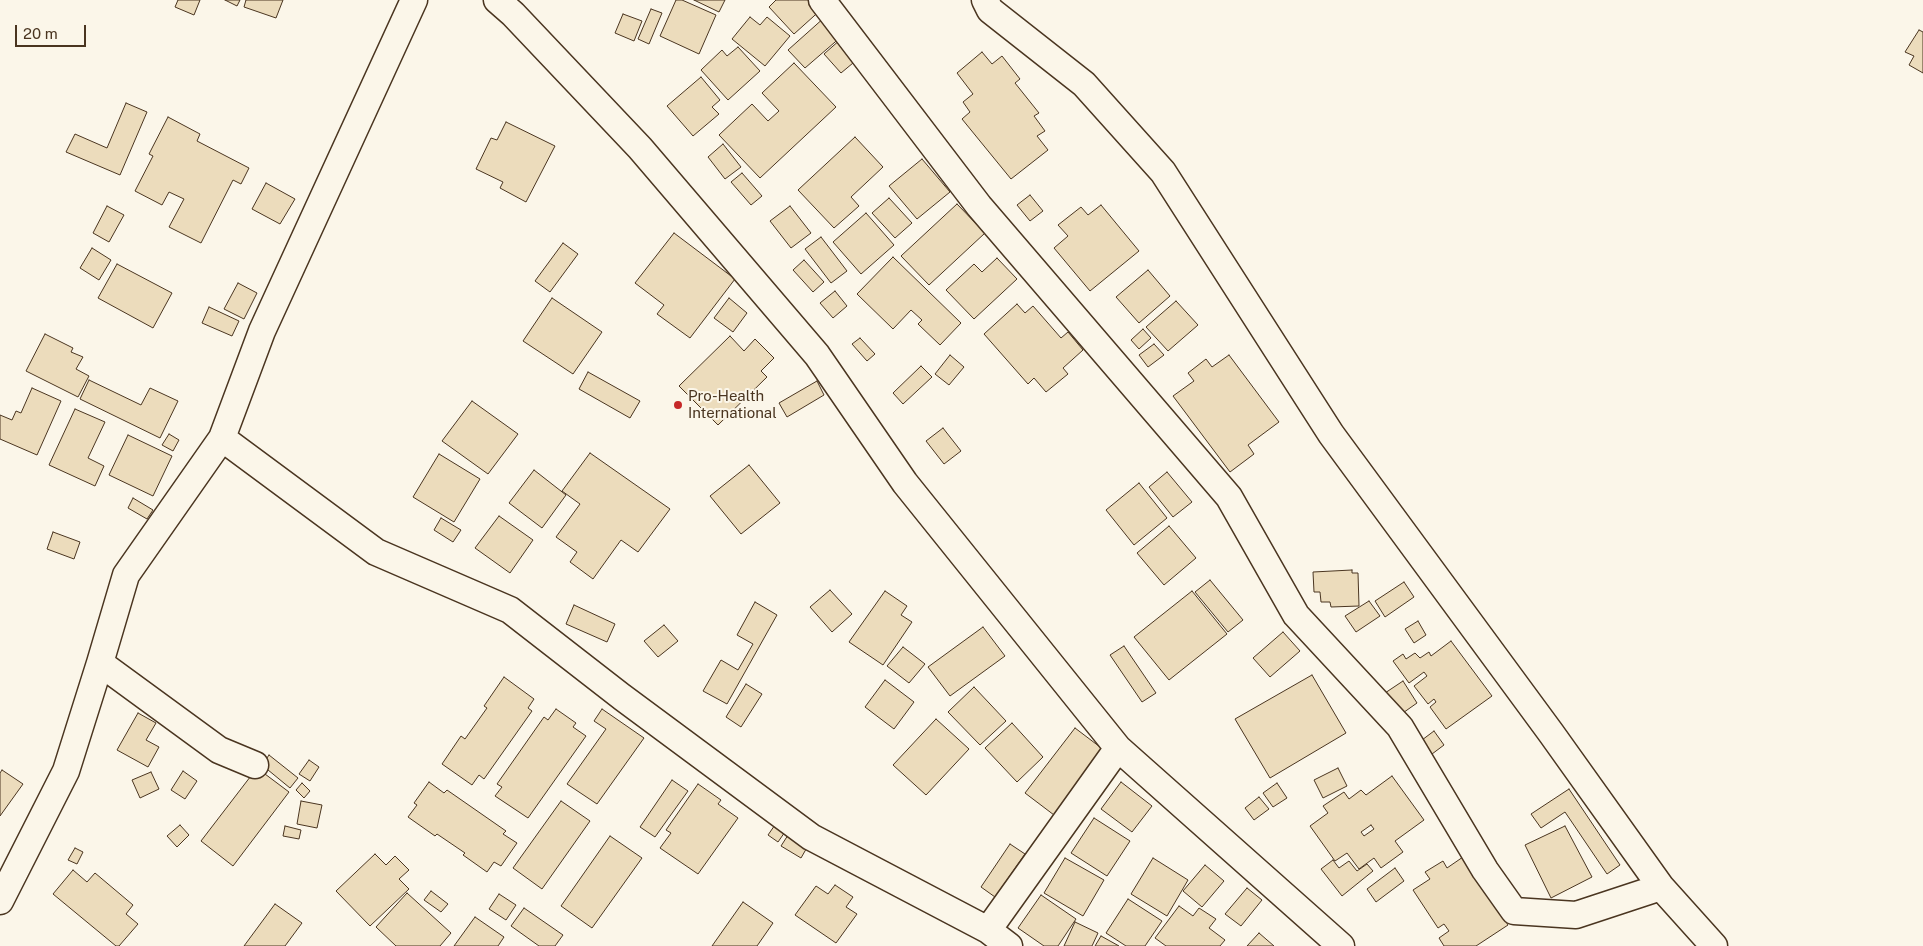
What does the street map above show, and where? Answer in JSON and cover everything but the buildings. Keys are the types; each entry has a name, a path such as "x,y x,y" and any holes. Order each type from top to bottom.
{"street":[{"path":"0,901 66,770 126,575 222,438 262,330 414,0"},
{"path":"497,0 513,14 640,148 817,355 904,483 1118,748 1341,946"},
{"path":"822,0 979,206 1229,497 1296,615 1400,727 1485,870 1514,911 1576,915 1661,887"},
{"path":"985,0 990,10 1084,84 1163,172 1331,434 1551,733 1661,887 1714,946"},
{"path":"222,438 376,552 510,610 622,697 811,838 988,930 1010,946"},
{"path":"100,663 219,750 255,765"},
{"path":"988,930 1118,748"}],"place":[{"name":"Pro-Health International","path":"678,405"}]}
